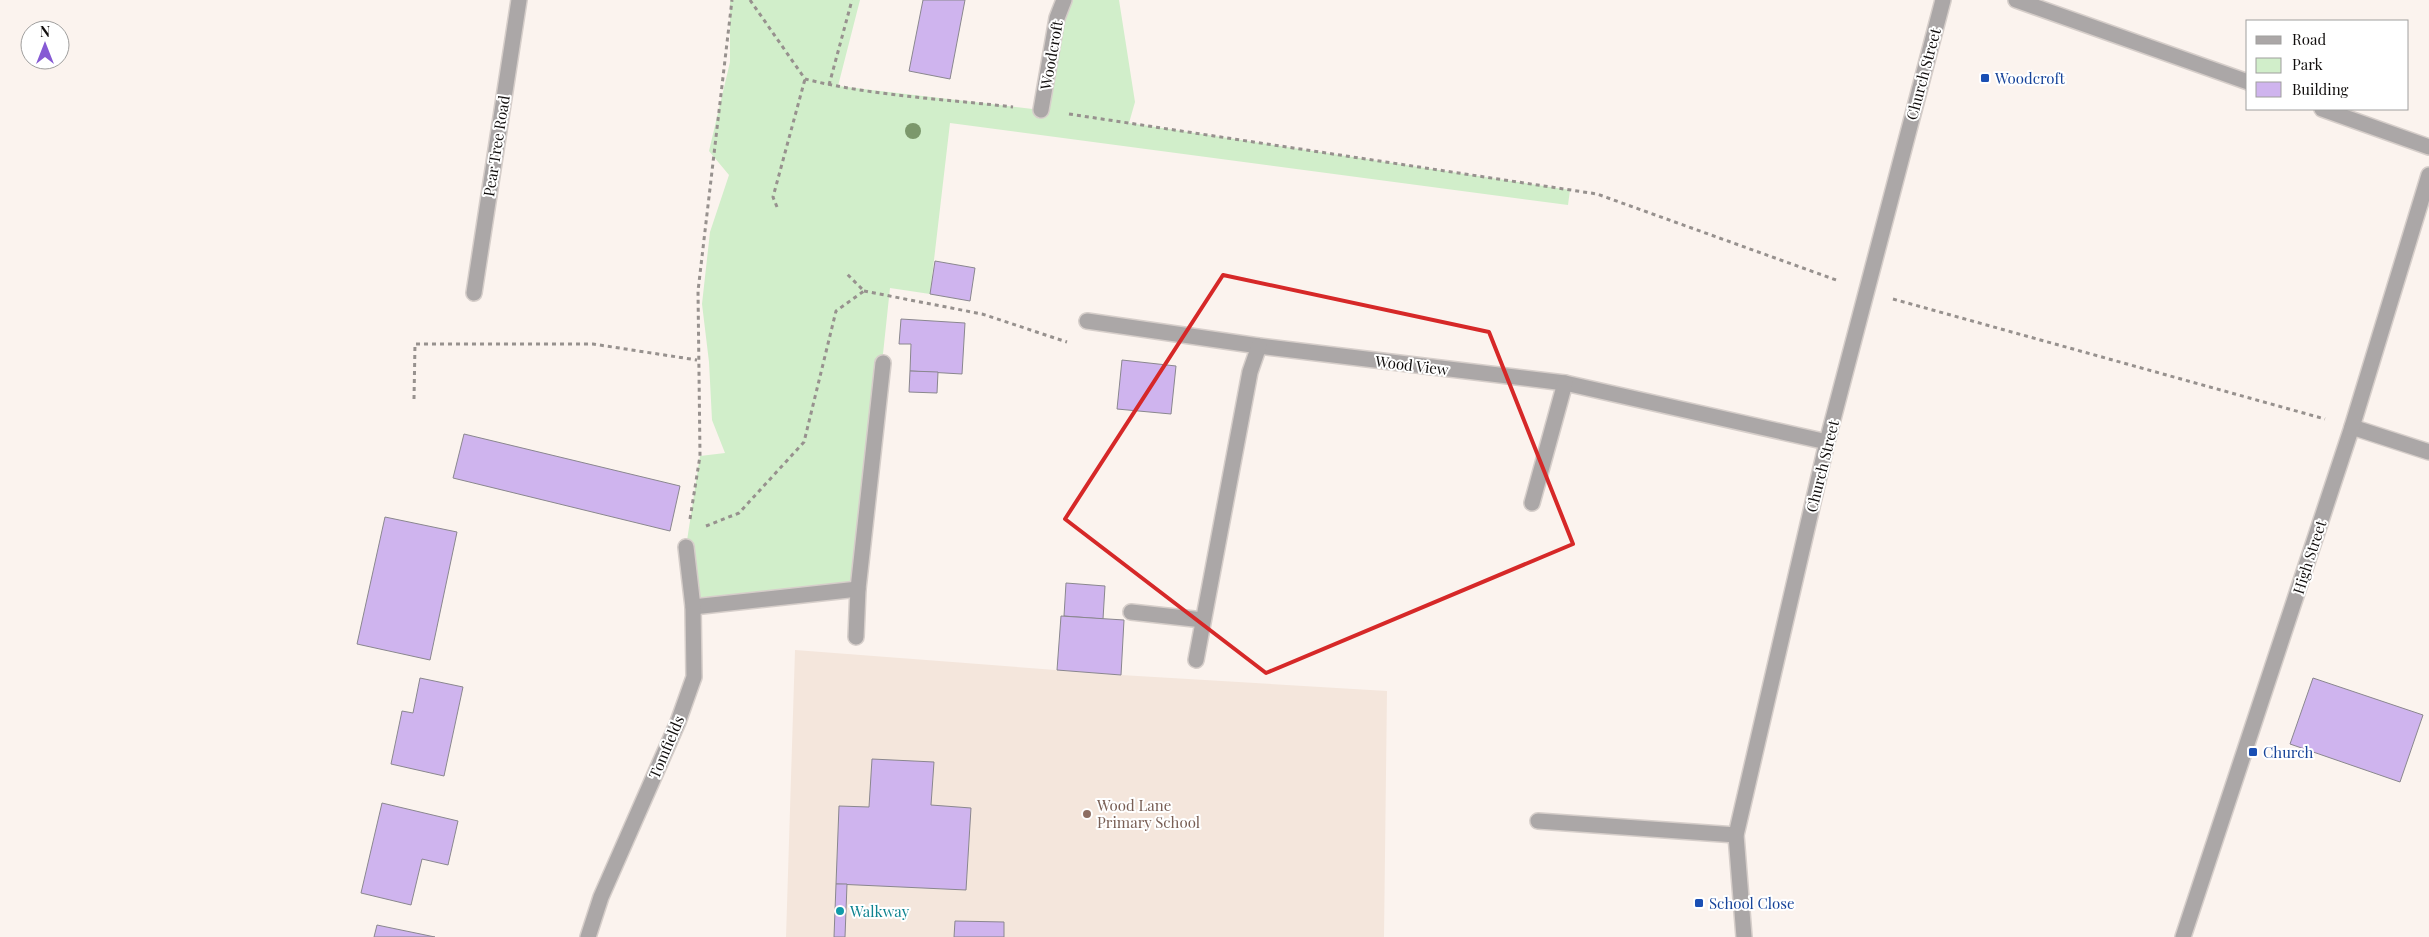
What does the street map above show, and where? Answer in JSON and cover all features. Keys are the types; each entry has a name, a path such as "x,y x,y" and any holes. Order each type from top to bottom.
{"street":[{"name":"Pear Tree Road","path":"474,293 519,0"},
{"name":"Woodcroft","path":"1041,110 1057,18 1064,0"},
{"name":"Church Street","path":"1744,937 1736,834 1828,442 1943,0"},
{"path":"2016,0 2246,81"},
{"path":"2325,110 2429,147"},
{"name":"High Street","path":"2183,937 2352,426 2429,176"},
{"name":"Wood View","path":"1087,321 1259,346 1565,383 1828,442"},
{"path":"1196,660 1250,372 1259,346"},
{"path":"856,636 858,590 883,363"},
{"path":"1532,503 1565,383"},
{"path":"2352,426 2429,452"},
{"name":"Tomfields","path":"588,937 601,898 678,722 694,677 693,607 686,540"},
{"path":"693,607 858,590"},
{"path":"1131,612 1203,620"},
{"path":"1538,821 1736,834"}],"path":[{"path":"686,540 700,456 697,360 698,291 732,0"},
{"path":"750,0 805,79 829,85 1041,110 1597,194 1867,291 2352,426"},
{"path":"829,85 852,0"},
{"path":"777,207 773,197 805,79"},
{"path":"846,273 864,291 982,314 1075,344"},
{"path":"686,540 739,513 804,442 836,311 864,291"},
{"path":"414,399 415,344 593,344 697,360"}],"highlighted area":[{"path":"1223,275 1489,332 1573,544 1266,673 1065,519"}],"shaded area":[{"name":"Wood Lane Primary School","path":"795,650 1121,675 1387,691 1384,937 786,937"}],"green space":[{"path":"730,0 860,0 838,86 1041,110 1064,0 1119,0 1135,102 1129,123 1570,190 1568,205 950,123 930,294 890,288 858,589 693,607 686,547 700,456 725,453 712,420 709,362 702,304 710,232 729,175 709,151 730,62"}],"building":[{"path":"923,0 965,0 950,79 909,71"},
{"path":"935,261 975,268 970,301 930,294"},
{"path":"901,319 965,323 962,374 910,371 911,344 899,344"},
{"path":"1122,360 1176,366 1171,414 1117,409"},
{"path":"910,371 938,372 937,393 909,392"},
{"path":"464,434 680,486 670,531 453,478"},
{"path":"385,517 457,532 430,660 357,644"},
{"path":"1066,583 1105,586 1103,619 1064,616"},
{"path":"1061,616 1124,620 1121,675 1057,670"},
{"path":"420,678 463,687 444,776 391,764 402,711 413,713"},
{"path":"2313,678 2423,715 2400,782 2290,744"},
{"path":"872,759 934,762 931,805 971,808 966,890 836,884 839,806 869,807"},
{"path":"382,803 458,821 448,865 422,859 411,905 361,893"},
{"name":"Walkway","path":"836,884 847,884 845,937 834,937"},
{"path":"955,921 1004,922 1004,937 954,937"},
{"path":"377,925 435,937 374,937"}],"place":[{"name":"Woodcroft","path":"1985,78"},
{"name":"Church","path":"2253,752"},
{"name":"Wood Lane Primary School","path":"1087,814"},
{"name":"School Close","path":"1699,903"},
{"name":"Walkway","path":"840,911"}]}
